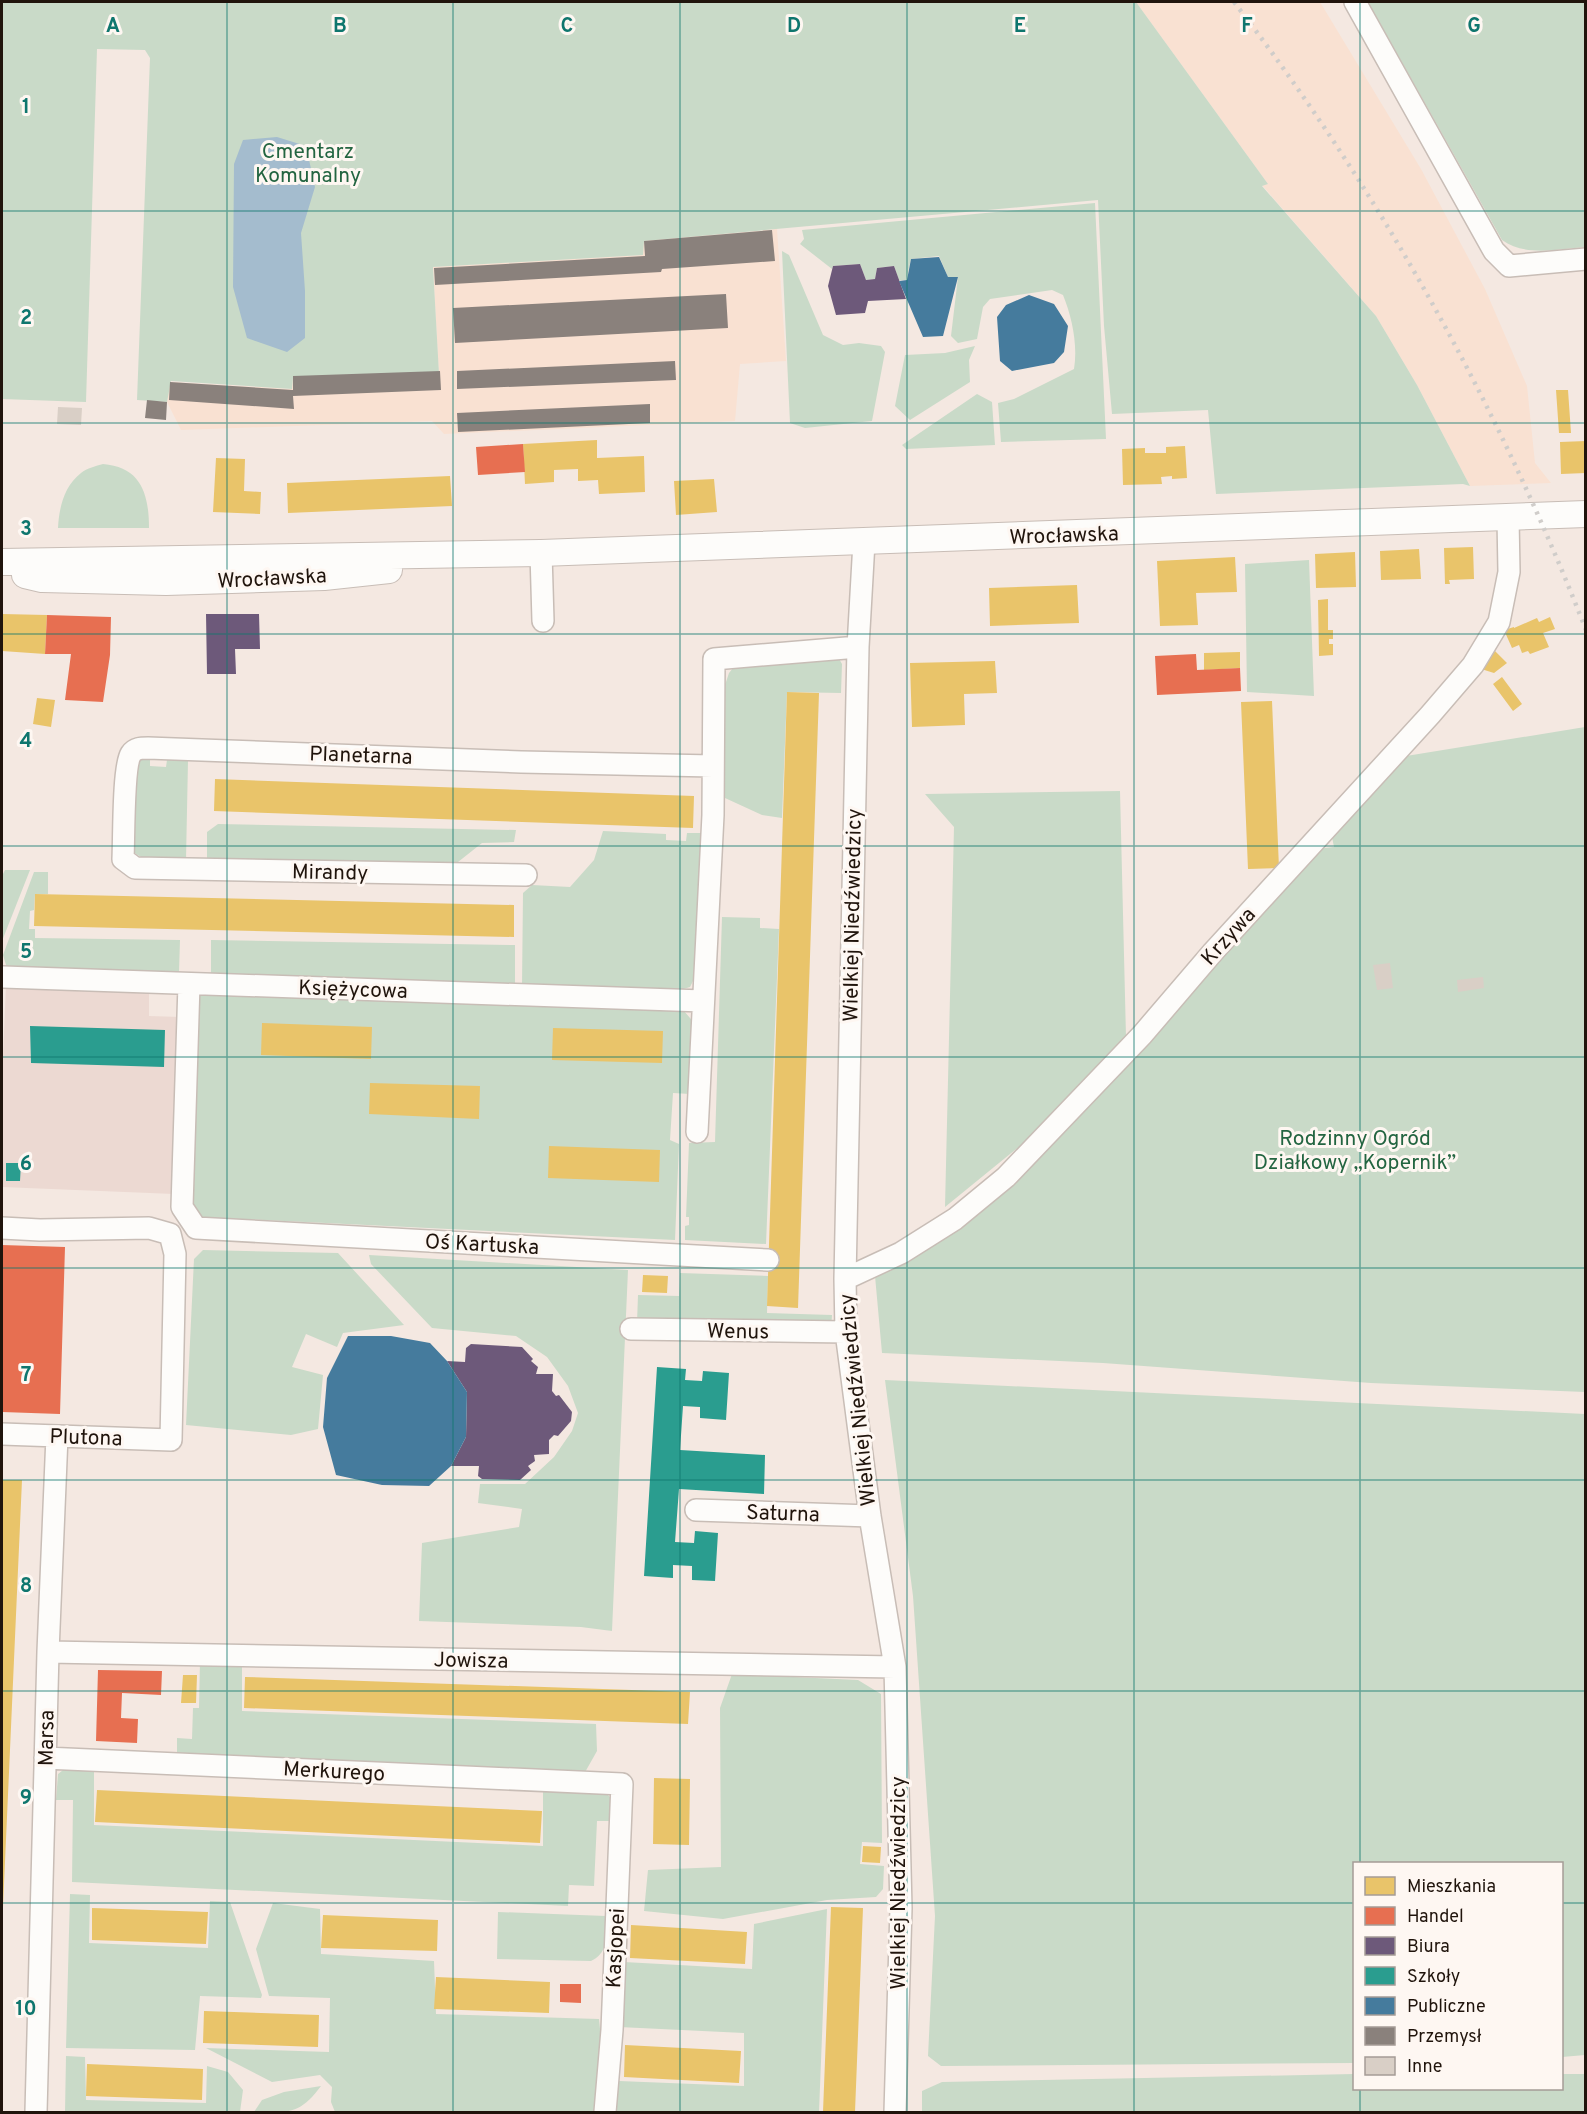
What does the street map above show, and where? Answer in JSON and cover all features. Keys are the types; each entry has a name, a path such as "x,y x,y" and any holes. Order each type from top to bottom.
{"main road":[{"name":"Wrocławska","path":"2,562 542,553 1586,514"},
{"name":"Wrocławska","path":"2,569 42,579 177,582 324,577 542,553"}],"street":[{"path":"1355,2 1494,250 1509,266 1586,259"},
{"name":"Krzywa","path":"845,1279 901,1253 955,1219 1006,1177 1142,1035 1213,952 1437,707 1473,665 1499,622 1509,572 1508,518"},
{"name":"Wielkiej Niedźwiedzicy","path":"864,542 858,647 845,1279 846,1332 870,1516 895,1667 901,1908 895,2112"},
{"path":"542,553 543,621"},
{"path":"697,1132 713,815 714,659 858,647"},
{"name":"Planetarna","path":"135,868 123,858 126,779 130,756 136,749 176,748 521,762 713,766"},
{"name":"Mirandy","path":"135,868 526,876"},
{"name":"Księżycowa","path":"3,977 703,1001"},
{"name":"Oś Kartuska","path":"189,984 182,1207 196,1228 768,1260"},
{"name":"Plutona","path":"2,1228 40,1230 149,1228 170,1234 175,1254 171,1440 2,1434"},
{"name":"Wenus","path":"631,1329 846,1332"},
{"name":"Marsa","path":"36,2112 48,1652 57,1436"},
{"name":"Saturna","path":"696,1510 870,1516"},
{"name":"Jowisza","path":"48,1652 895,1667"},
{"name":"Merkurego","path":"45,1758 622,1784"},
{"name":"Kasjopei","path":"604,2112 612,2030 622,1784"}],"shaded area":[{"path":"1136,2 1320,2 1421,169 1485,289 1527,386 1535,463 1551,483 1470,486 1417,385 1376,316 1262,185 1268,184"},
{"path":"777,229 786,361 740,364 735,421 444,434 432,421 181,430 167,402 170,382 291,389 292,378 439,374 433,267 643,255 643,241"},
{"path":"6,984 149,990 149,1016 181,1017 174,1194 2,1187 2,1081"}],"green space":[{"name":"Cmentarz Komunalny","path":"2,2 1136,2 1268,184 1262,186 1376,316 1417,385 1470,486 1463,484 1216,494 1208,410 1112,414 1104,326 1098,200 644,241 643,255 433,267 439,374 293,378 292,389 171,381 167,402 137,400 150,58 145,50 97,49 86,402 2,399"},
{"path":"1368,2 1585,2 1585,247 1531,250 1521,249 1502,240"},
{"path":"1095,203 1106,439 1001,442 998,403 1014,399 1074,369 1073,331 1063,295 1052,290 990,299 983,307 977,339 958,343 951,336 958,277 948,277 939,256 911,259 906,280 899,280 894,266 877,268 875,279 866,280 860,264 833,266 832,269 800,244 804,239 802,230"},
{"path":"782,251 789,255 823,335 843,345 859,343 881,346 885,352 872,421 805,428 790,423"},
{"path":"975,346 969,360 970,382 910,420 895,406 905,355 945,353"},
{"path":"977,394 992,402 995,445 906,449 902,445"},
{"path":"103,464 126,470 140,484 147,504 149,528 58,528 61,505 70,484 83,471"},
{"path":"1309,560 1314,696 1247,692 1245,564"},
{"path":"838,657 842,664 841,693 787,692 782,818 762,815 725,798 725,685 729,673 737,663"},
{"name":"Rodzinny Ogród Działkowy „Kopernik”","path":"1585,727 1585,1392 1371,1383 1103,1363 882,1353 875,1276 972,1213 1317,849 1334,847 1331,832 1400,757"},
{"path":"150,758 150,766 166,767 167,760 188,761 186,860 148,859 141,857 130,848 136,761"},
{"path":"1120,791 1126,1037 1042,1128 945,1207 954,827 925,794"},
{"path":"218,824 516,830 514,842 482,843 453,866 207,860 207,832"},
{"path":"603,831 666,834 666,840 686,841 687,833 704,833 696,975 690,987 673,992 522,986 523,893 532,885 570,887 594,860"},
{"path":"5,870 30,870 2,941 2,876"},
{"path":"34,872 48,872 48,894 35,894 34,910 30,911 29,929 35,929 35,938 180,940 179,972 12,972 6,965 3,955"},
{"path":"722,917 760,918 760,928 779,929 766,1244 685,1240 685,1226 689,1225 689,1217 686,1217 689,1143 715,1142"},
{"path":"211,940 515,945 515,990 211,978"},
{"path":"198,994 684,1011 696,1025 690,1094 673,1093 670,1140 679,1144 675,1240 200,1217 190,1207"},
{"path":"203,1250 338,1253 404,1325 343,1333 337,1347 306,1334 292,1367 323,1375 318,1429 291,1435 186,1425 194,1259"},
{"path":"369,1255 628,1270 612,1631 581,1627 419,1621 422,1543 519,1527 522,1509 478,1503 480,1484 525,1484 554,1457 572,1431 578,1413 568,1386 547,1357 516,1336 432,1328 371,1264"},
{"path":"680,1273 768,1276 767,1313 832,1315 831,1330 637,1323 638,1295 679,1296"},
{"path":"885,1380 1585,1414 1585,2055 1563,2057 1563,1862 1353,1862 1353,2063 941,2066 928,2056 935,1916 913,1596"},
{"path":"200,1661 242,1662 242,1711 596,1724 597,1751 584,1774 177,1755 177,1738 192,1739 193,1708 199,1708"},
{"path":"732,1674 858,1680 881,1694 882,1843 862,1842 860,1864 884,1866 883,1889 876,1897 827,1900 723,1919 644,1911 648,1870 721,1867 720,1708"},
{"path":"67,1767 94,1767 94,1825 543,1846 543,1787 605,1792 612,1799 614,1821 597,1821 594,1886 569,1885 568,1906 72,1882 73,1800 56,1800 58,1774"},
{"path":"70,1894 90,1895 89,1943 208,1948 210,1901 230,1902 262,1995 261,1998 200,1996 195,2050 66,2048"},
{"path":"273,1903 320,1909 321,1954 434,1961 436,2014 599,2019 601,2038 597,2112 335,2112 331,2102 332,2087 320,2075 272,2082 206,2048 329,2052 330,1998 269,1996 256,1949"},
{"path":"827,1909 819,2112 616,2112 619,2081 744,2086 744,2033 619,2027 624,1962 752,1969 754,1924"},
{"path":"498,1912 606,1916 606,1942 601,1953 591,1961 497,1959"},
{"path":"66,2056 85,2057 86,2100 206,2103 207,2066 228,2072 243,2090 240,2112 65,2112"},
{"path":"1353,2074 1353,2090 1563,2090 1563,2074 1585,2074 1585,2112 922,2112 922,2091 942,2082"},
{"path":"321,2086 307,2102 293,2110 254,2112 262,2100 284,2092"}],"water":[{"path":"277,137 306,146 315,187 301,233 305,338 287,352 247,338 233,287 234,164 243,140"}],"building: Mieszkania":[{"path":"1556,390 1568,390 1571,433 1559,433"},
{"path":"597,440 597,458 644,456 645,492 599,494 598,480 578,481 578,469 554,470 554,482 525,484 523,444"},
{"path":"1586,441 1586,473 1561,474 1560,442"},
{"path":"1185,446 1187,478 1161,477 1162,484 1123,485 1122,449 1145,448 1145,453 1166,453 1166,447"},
{"path":"216,458 245,459 244,491 261,492 260,514 213,512"},
{"path":"450,476 452,506 288,513 287,483"},
{"path":"714,479 717,512 676,515 674,481"},
{"path":"1473,547 1474,579 1449,580 1450,584 1445,584 1444,548"},
{"path":"1419,549 1421,579 1381,580 1380,551"},
{"path":"1355,552 1356,587 1316,588 1315,554"},
{"path":"1235,557 1237,592 1196,593 1198,625 1160,626 1157,561"},
{"path":"1077,585 1079,623 990,626 989,588"},
{"path":"1328,599 1328,630 1333,630 1333,639 1329,639 1329,644 1333,644 1333,655 1319,656 1318,600"},
{"path":"2,614 47,615 45,654 2,651"},
{"path":"1550,617 1555,629 1543,633 1549,647 1530,654 1528,651 1522,653 1519,645 1512,648 1504,630 1537,618 1539,622"},
{"path":"1494,650 1507,663 1494,673 1478,668"},
{"path":"1240,652 1240,668 1204,670 1204,653"},
{"path":"995,661 997,693 964,694 965,725 912,727 910,663"},
{"path":"1502,677 1522,704 1513,711 1493,684"},
{"path":"787,692 819,693 798,1308 767,1306"},
{"path":"37,698 55,700 51,727 33,724"},
{"path":"1272,701 1279,868 1248,869 1241,702"},
{"path":"215,779 694,796 693,828 214,811"},
{"path":"35,894 514,905 514,937 34,926"},
{"path":"262,1023 372,1027 371,1059 261,1055"},
{"path":"553,1028 663,1031 662,1063 552,1060"},
{"path":"370,1083 480,1086 479,1119 369,1114"},
{"path":"549,1146 660,1150 659,1182 548,1178"},
{"path":"643,1275 668,1276 667,1293 642,1292"},
{"path":"2,1480 22,1480 3,1907 2,1907"},
{"path":"183,1675 197,1675 196,1703 181,1703"},
{"path":"245,1677 690,1692 688,1724 244,1708"},
{"path":"654,1778 690,1779 689,1845 653,1844"},
{"path":"97,1790 542,1811 540,1843 95,1822"},
{"path":"863,1846 881,1847 880,1863 862,1862"},
{"path":"831,1907 863,1908 855,2112 823,2112"},
{"path":"92,1908 208,1912 206,1944 92,1940"},
{"path":"323,1915 438,1920 437,1951 321,1948"},
{"path":"631,1925 747,1932 745,1964 630,1958"},
{"path":"436,1977 550,1982 549,2013 434,2009"},
{"path":"204,2011 319,2015 318,2047 203,2043"},
{"path":"625,2045 741,2051 739,2083 624,2077"},
{"path":"87,2064 203,2069 202,2100 86,2096"}],"building: Handel":[{"path":"523,444 525,472 478,475 476,447"},
{"path":"47,615 111,617 110,655 103,702 65,700 71,654 45,654"},
{"path":"1196,654 1197,670 1240,668 1241,691 1157,695 1155,656"},
{"path":"2,1245 65,1247 60,1414 2,1412"},
{"path":"98,1670 162,1671 161,1695 122,1693 121,1718 138,1719 137,1743 96,1741"},
{"path":"560,1984 581,1984 581,2003 560,2002"}],"building: Biura":[{"path":"860,264 866,280 875,279 877,268 894,266 906,299 868,301 865,313 836,315 828,286 833,266"},
{"path":"206,614 259,614 260,649 235,649 236,674 207,674"},
{"path":"471,1344 522,1347 538,1367 536,1374 553,1374 552,1391 556,1396 559,1395 572,1412 571,1421 558,1436 554,1435 549,1440 549,1454 534,1455 535,1461 528,1466 531,1470 520,1480 482,1479 478,1476 479,1466 451,1466 466,1437 467,1392 447,1361 465,1362 466,1348"}],"building: Szkoły":[{"path":"30,1026 165,1030 164,1067 31,1063"},
{"path":"6,1163 21,1163 20,1181 6,1181"},
{"path":"657,1367 686,1369 685,1380 702,1381 703,1371 729,1373 726,1420 700,1418 700,1407 683,1406 680,1450 765,1455 764,1494 679,1489 675,1542 694,1543 695,1531 718,1533 715,1581 692,1580 692,1566 673,1565 673,1578 644,1576"}],"building: Publiczne":[{"path":"939,257 948,277 958,277 943,336 923,337 899,281 907,280 911,259"},
{"path":"1029,295 1054,304 1068,326 1064,352 1054,363 1012,371 1000,361 997,317 1006,305"},
{"path":"348,1336 391,1336 430,1343 447,1361 467,1392 466,1437 451,1466 429,1486 382,1485 336,1475 323,1427 327,1378"}],"building: Przemysł":[{"path":"772,230 775,261 662,269 661,272 435,285 434,268 645,256 644,241"},
{"path":"726,294 728,328 455,343 453,308"},
{"path":"675,361 676,380 457,389 457,371"},
{"path":"440,371 441,390 293,396 294,409 169,400 170,382 293,390 293,376"},
{"path":"147,400 167,402 166,420 145,418"},
{"path":"650,404 650,423 458,432 457,413"}],"building: Inne":[{"path":"58,407 82,408 81,425 57,424"},
{"path":"1390,963 1393,988 1377,990 1373,965"},
{"path":"1483,977 1484,988 1458,992 1457,980"}],"railway":[{"path":"1234,2 1339,149 1387,225 1432,303 1515,464 1586,630"}]}
